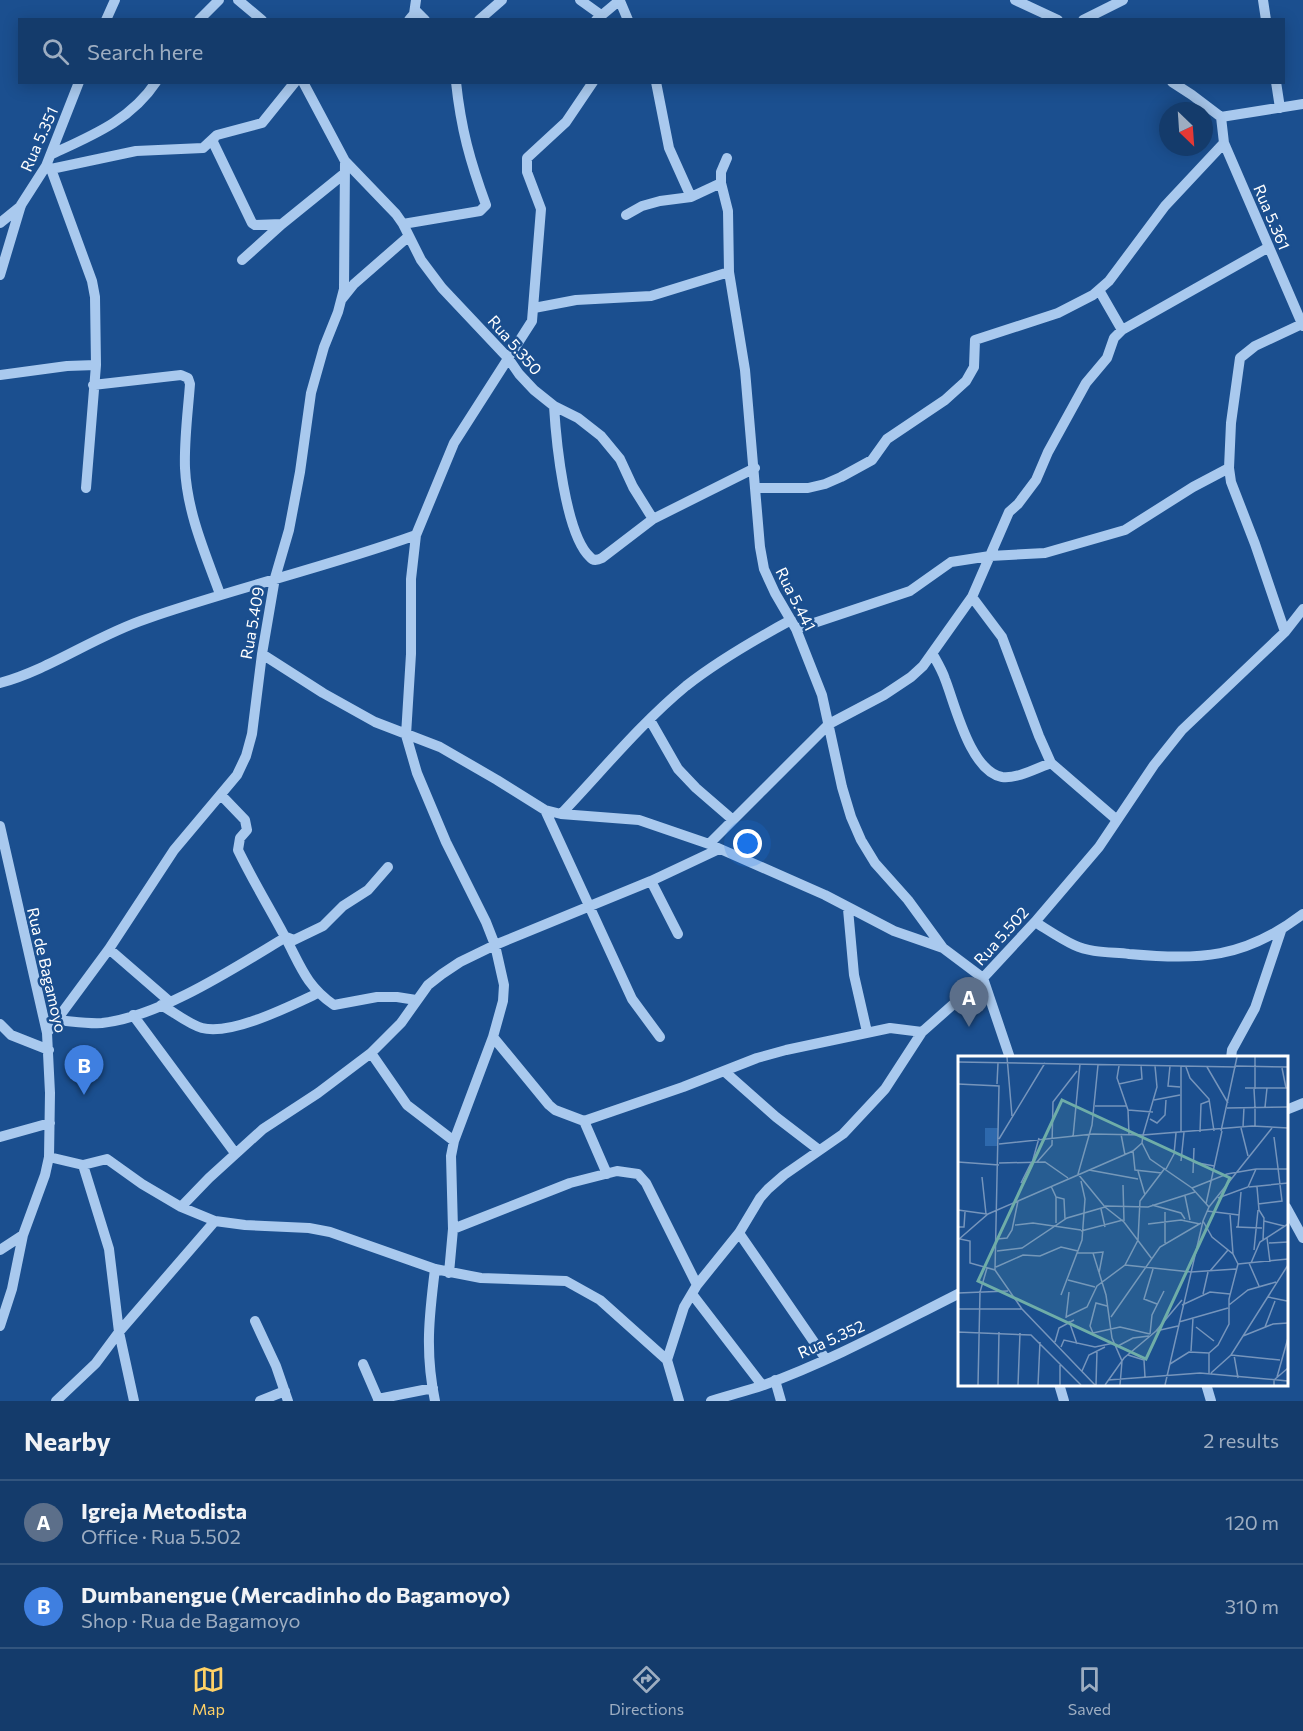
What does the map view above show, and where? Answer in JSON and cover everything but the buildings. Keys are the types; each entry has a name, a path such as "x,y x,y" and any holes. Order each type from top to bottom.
{"street":[{"path":"107,18 115,0"},
{"path":"201,18 219,0"},
{"path":"238,0 260,18"},
{"path":"248,7 257,0"},
{"path":"481,18 502,0"},
{"path":"580,0 598,17 620,0 627,18"},
{"path":"1015,0 1054,18"},
{"path":"1087,18 1123,0"},
{"path":"1263,0 1266,18"},
{"name":"Rua 5.351","path":"0,275 21,205 48,168 78,84"},
{"path":"52,154 106,129 146,97 155,84"},
{"path":"86,488 96,365 94,297 92,281 48,168 136,151 162,148 199,149 208,145 217,135 262,123 293,84"},
{"name":"Rua 5.350","path":"304,84 345,161 403,224 421,260 442,288 508,358 534,390 554,406 578,418 601,436 620,459 633,487 653,519"},
{"path":"403,224 480,211 486,205 468,156 456,84"},
{"path":"449,1273 453,1229 451,1155 453,1141 493,1036 503,1001 504,985 495,945 468,883 446,842 417,773 406,735 411,654 411,579 416,535 454,443 532,321 541,209 527,171 527,158 566,122 592,84"},
{"path":"656,84 669,148 691,197"},
{"path":"1175,84 1221,117 1303,104"},
{"path":"1276,84 1280,108"},
{"name":"Rua 5.361","path":"1221,117 1224,143 1303,325"},
{"path":"212,140 252,223 282,224"},
{"path":"756,488 808,488 825,484 872,460 887,439 945,400 966,381 974,367 975,340 1058,313 1093,296 1109,281 1165,206 1224,143"},
{"name":"Rua 5.441","path":"727,158 721,172 721,183 728,212 729,272 745,370 760,547 764,569 793,625 822,694 842,787 861,840 875,863 908,900 943,948"},
{"name":"Rua 5.409","path":"47,1033 109,949 174,850 237,775 246,756 252,734 261,654 275,578 289,530 311,393 341,299 345,263 345,161"},
{"path":"242,260 345,173"},
{"path":"626,215 642,206 660,201 691,197 721,183"},
{"path":"0,223 21,205"},
{"path":"341,299 354,284 409,236"},
{"path":"708,844 829,723 884,695 911,677 932,653 972,597 1009,512 1036,480 1048,452 1086,383 1107,358 1114,338 1122,330 1269,247"},
{"path":"534,308 576,300 651,296 729,272"},
{"path":"1099,290 1122,330"},
{"path":"1285,632 1231,482 1229,468 1231,423 1240,358 1255,346 1303,325"},
{"path":"0,375 67,366 96,365"},
{"path":"93,386 181,375 188,378 190,384 185,468 189,499 197,532 220,594"},
{"path":"554,406 556,440 570,517 581,544 590,558 596,560 602,558 653,519 755,468"},
{"path":"561,814 650,720 686,687 735,651 793,625 910,591 951,562 990,556 1045,553 1125,530 1193,487 1229,468"},
{"path":"0,683 41,668 143,619 220,594 351,558 416,535"},
{"path":"972,597 1002,638 1039,736 1052,763 1117,820"},
{"name":"Rua 5.502","path":"667,1360 684,1307 694,1290 739,1233 768,1189 843,1134 885,1089 922,1032 983,978 1035,922 1099,847 1154,765 1182,730 1285,632 1303,609"},
{"path":"932,653 945,679 972,749 994,774 1011,777 1052,763"},
{"path":"261,654 375,722 440,747 545,810 561,814 639,820 708,844 825,895 894,931 943,948 983,978 1009,1056"},
{"path":"650,720 678,769 733,820"},
{"path":"221,795 247,825 247,830 240,838 238,850 286,937 303,975 318,993 334,1005 377,997 416,1000"},
{"path":"545,810 632,999 660,1037"},
{"name":"Rua de Bagamoyo","path":"0,826 47,1033 50,1123 49,1157 45,1175 23,1235 12,1288 0,1326"},
{"path":"181,1207 263,1129 318,1093 371,1053 401,1023 428,985 460,962 495,945 651,881 719,849"},
{"path":"286,937 294,940 323,926 343,906 368,890 388,867"},
{"path":"651,881 678,934"},
{"path":"848,909 854,975 867,1032"},
{"path":"1035,922 1076,946 1095,951 1182,957 1228,953 1252,945 1281,931 1303,914"},
{"path":"1231,1056 1232,1050 1255,1008 1281,931"},
{"path":"56,1020 101,1023 133,1015 193,990 286,937"},
{"path":"109,949 165,1003 200,1027 223,1029 253,1020 318,993"},
{"path":"133,1015 235,1154"},
{"path":"0,1024 10,1035 49,1050"},
{"path":"493,1036 549,1105 555,1110 584,1121 769,1054 890,1028 922,1032"},
{"path":"371,1053 407,1105 453,1141"},
{"path":"724,1071 776,1117 819,1150"},
{"path":"1288,1110 1303,1103"},
{"path":"584,1121 607,1174"},
{"path":"0,1137 50,1123"},
{"path":"49,1157 82,1165 106,1159 181,1207 214,1221 309,1228 330,1232 449,1273 481,1278 566,1281 600,1300 667,1360 679,1401"},
{"path":"82,1165 109,1249 119,1332 134,1401"},
{"path":"453,1229 570,1184 617,1171 638,1174 646,1183 694,1290 762,1385"},
{"path":"1288,1210 1303,1238"},
{"path":"56,1401 96,1363 119,1332 214,1221"},
{"path":"739,1233 825,1358"},
{"path":"0,1250 23,1235"},
{"path":"435,1269 428,1343 435,1401"},
{"name":"Rua 5.352","path":"711,1401 775,1380 958,1294"},
{"path":"255,1321 287,1396 260,1401"},
{"path":"363,1364 379,1400 433,1388"},
{"path":"775,1380 781,1401"},
{"path":"1060,1386 1064,1401"},
{"path":"1207,1386 1211,1401"}],"place":[{"name":"Igreja Metodista","path":"969,1027"},
{"name":"Dumbanengue (Mercadinho do Bagamoyo)","path":"84,1095"}]}
